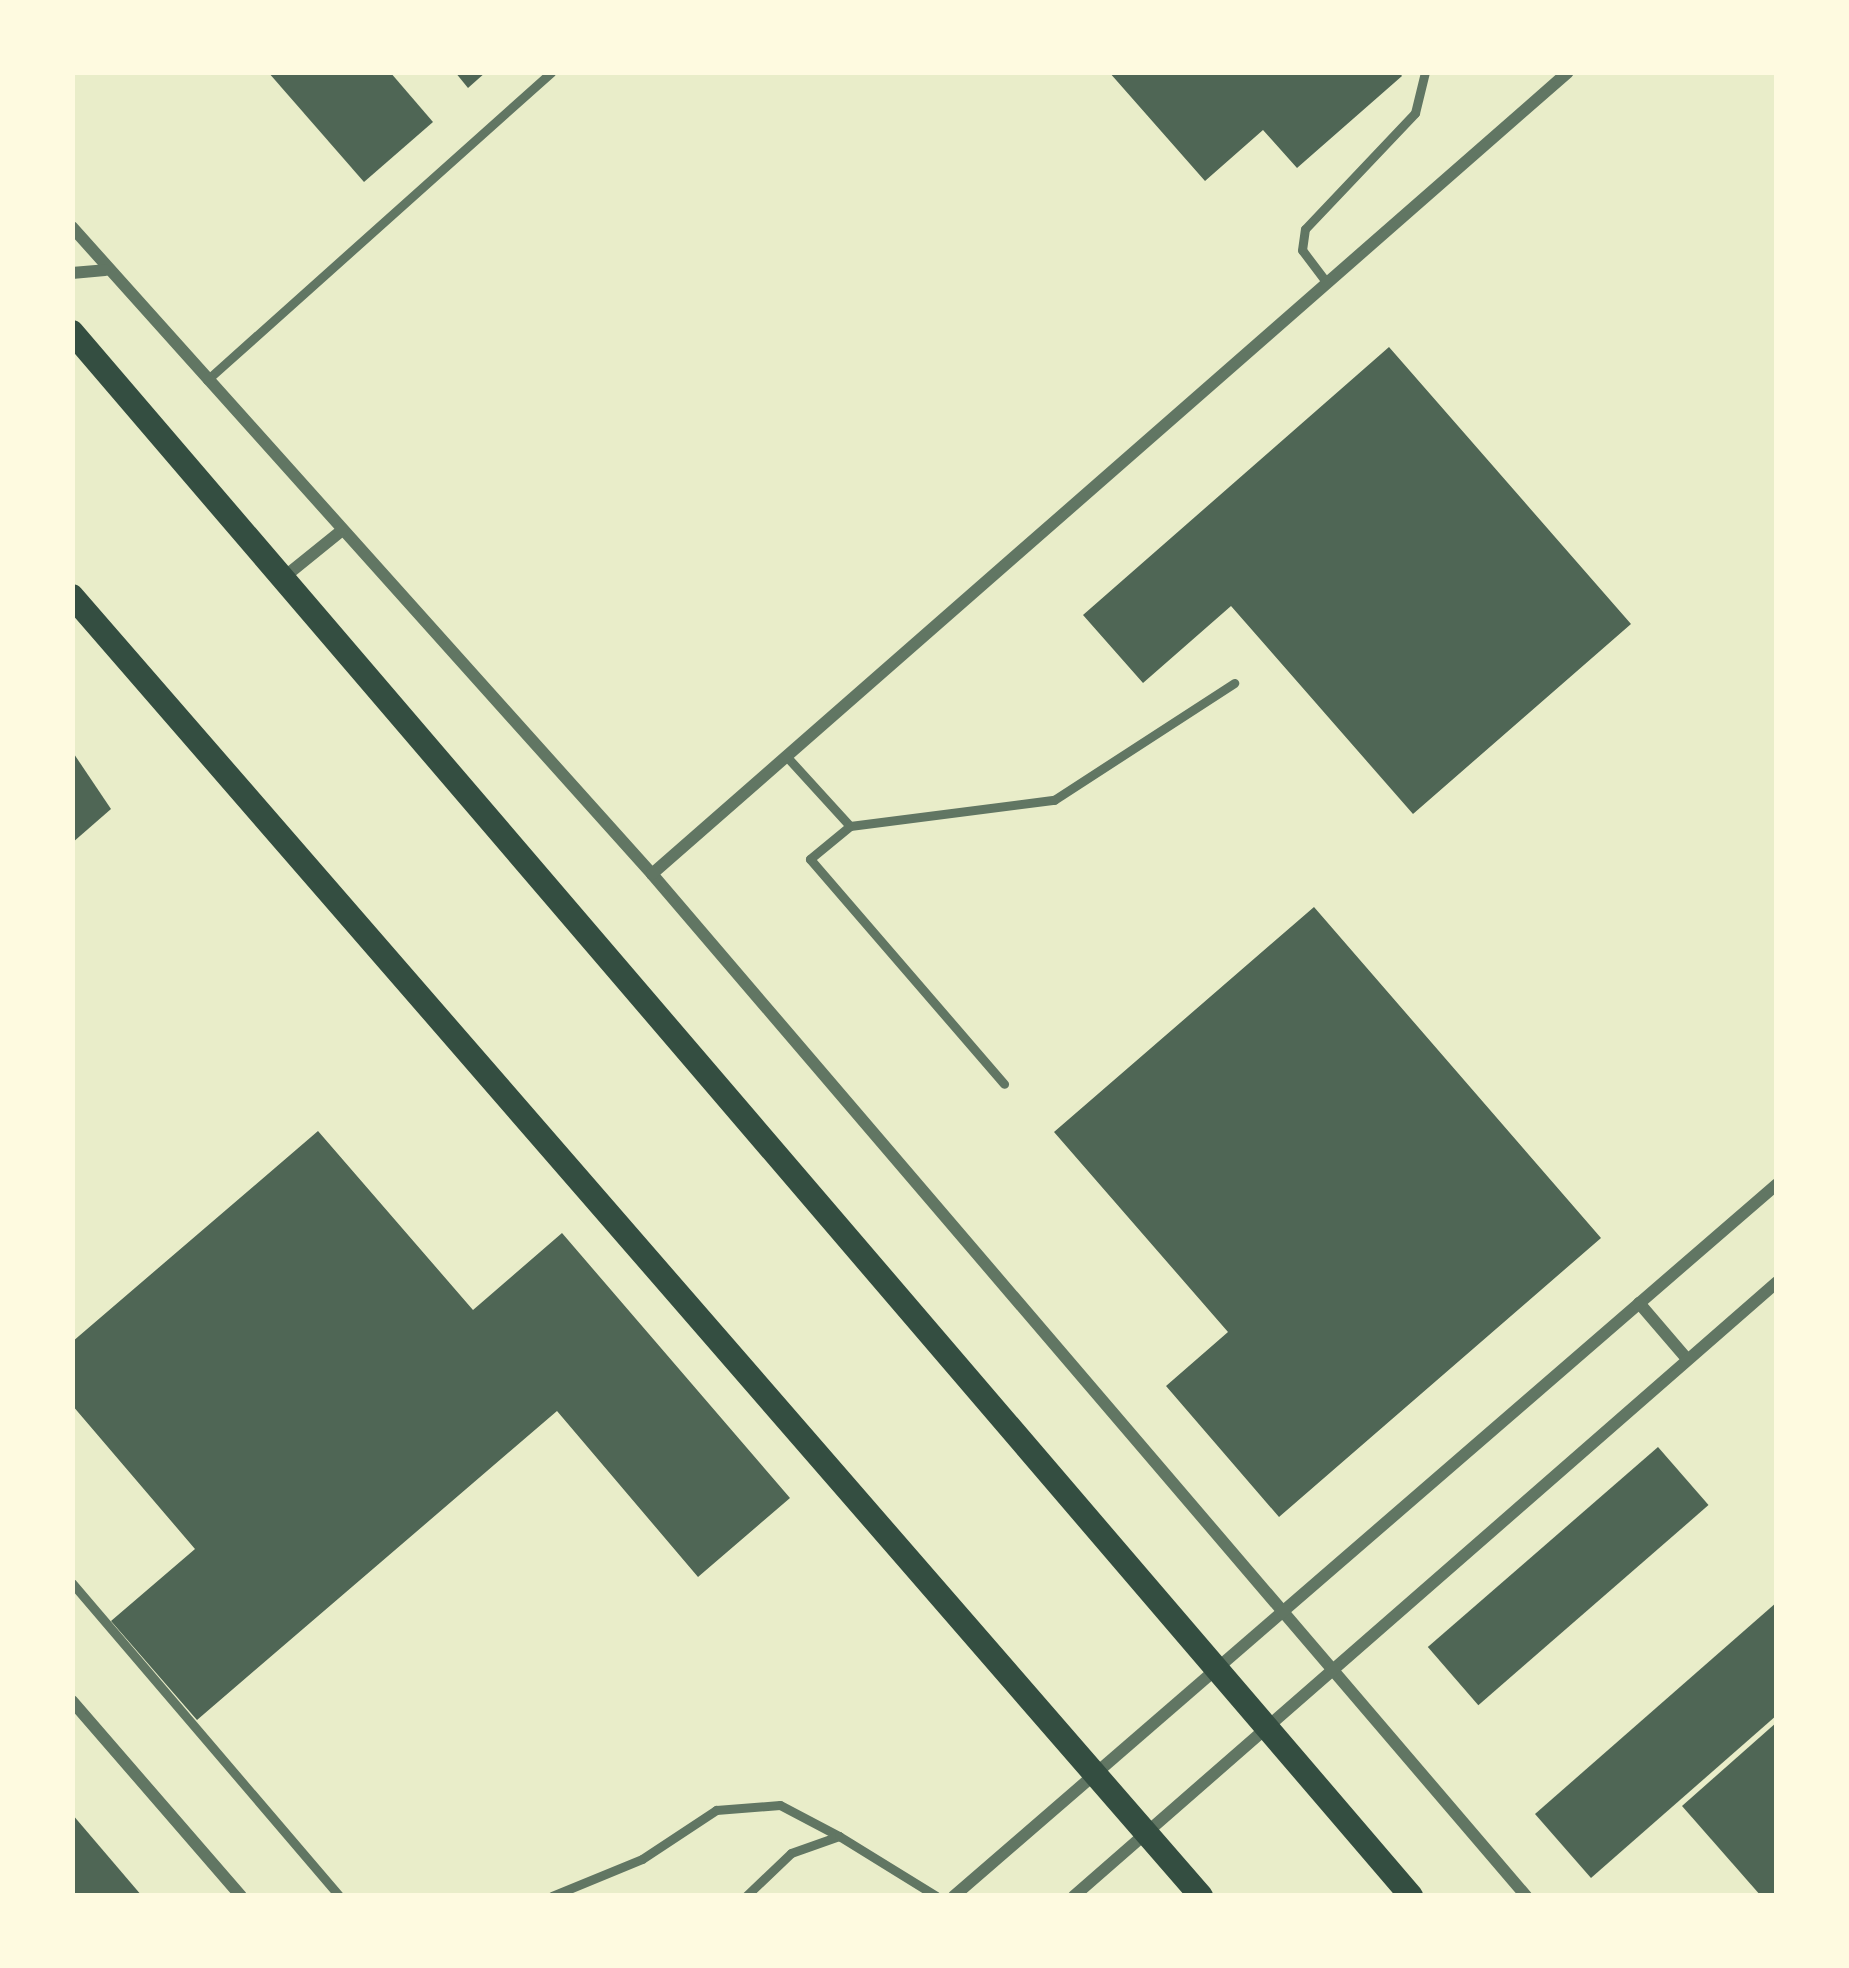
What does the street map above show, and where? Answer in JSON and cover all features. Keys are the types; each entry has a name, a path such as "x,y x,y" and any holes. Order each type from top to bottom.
{"main road":[{"path":"72,332 1411,1896"},
{"path":"72,596 1201,1896"}],"street":[{"path":"652,874 1564,73"},
{"path":"72,227 105,270 652,874 1526,1896"},
{"path":"72,273 105,270"},
{"path":"283,578 341,530"},
{"path":"954,1896 1285,1618 1777,1184"},
{"path":"1074,1896 1777,1282"},
{"path":"1639,1303 1688,1359"},
{"path":"72,1701 241,1896"}],"lane":[{"path":"207,380 550,72"},
{"path":"1327,283 1302,250 1305,229 1415,113 1425,72"},
{"path":"1004,1084 810,859 850,826 1054,800 1234,683"},
{"path":"787,757 850,826"},
{"path":"72,1582 339,1896"},
{"path":"552,1896 642,1859 716,1810 780,1805 936,1896"},
{"path":"746,1896 790,1852 838,1836"}],"building":[{"path":"268,72 390,72 433,122 364,182"},
{"path":"455,72 486,72 468,88"},
{"path":"1109,72 1399,72 1402,76 1297,168 1263,130 1205,181"},
{"path":"1389,347 1631,624 1413,814 1231,606 1143,683 1083,615"},
{"path":"72,751 111,809 72,843"},
{"path":"1314,907 1601,1238 1279,1517 1166,1386 1228,1332 1054,1132"},
{"path":"318,1131 473,1310 562,1233 790,1498 698,1577 557,1411 197,1720 111,1621 195,1549 72,1405 72,1342"},
{"path":"1658,1447 1709,1505 1478,1705 1428,1647"},
{"path":"1777,1602 1777,1715 1591,1878 1535,1814"},
{"path":"1777,1722 1777,1896 1761,1896 1682,1806"},
{"path":"72,1814 142,1896 72,1896"}]}
